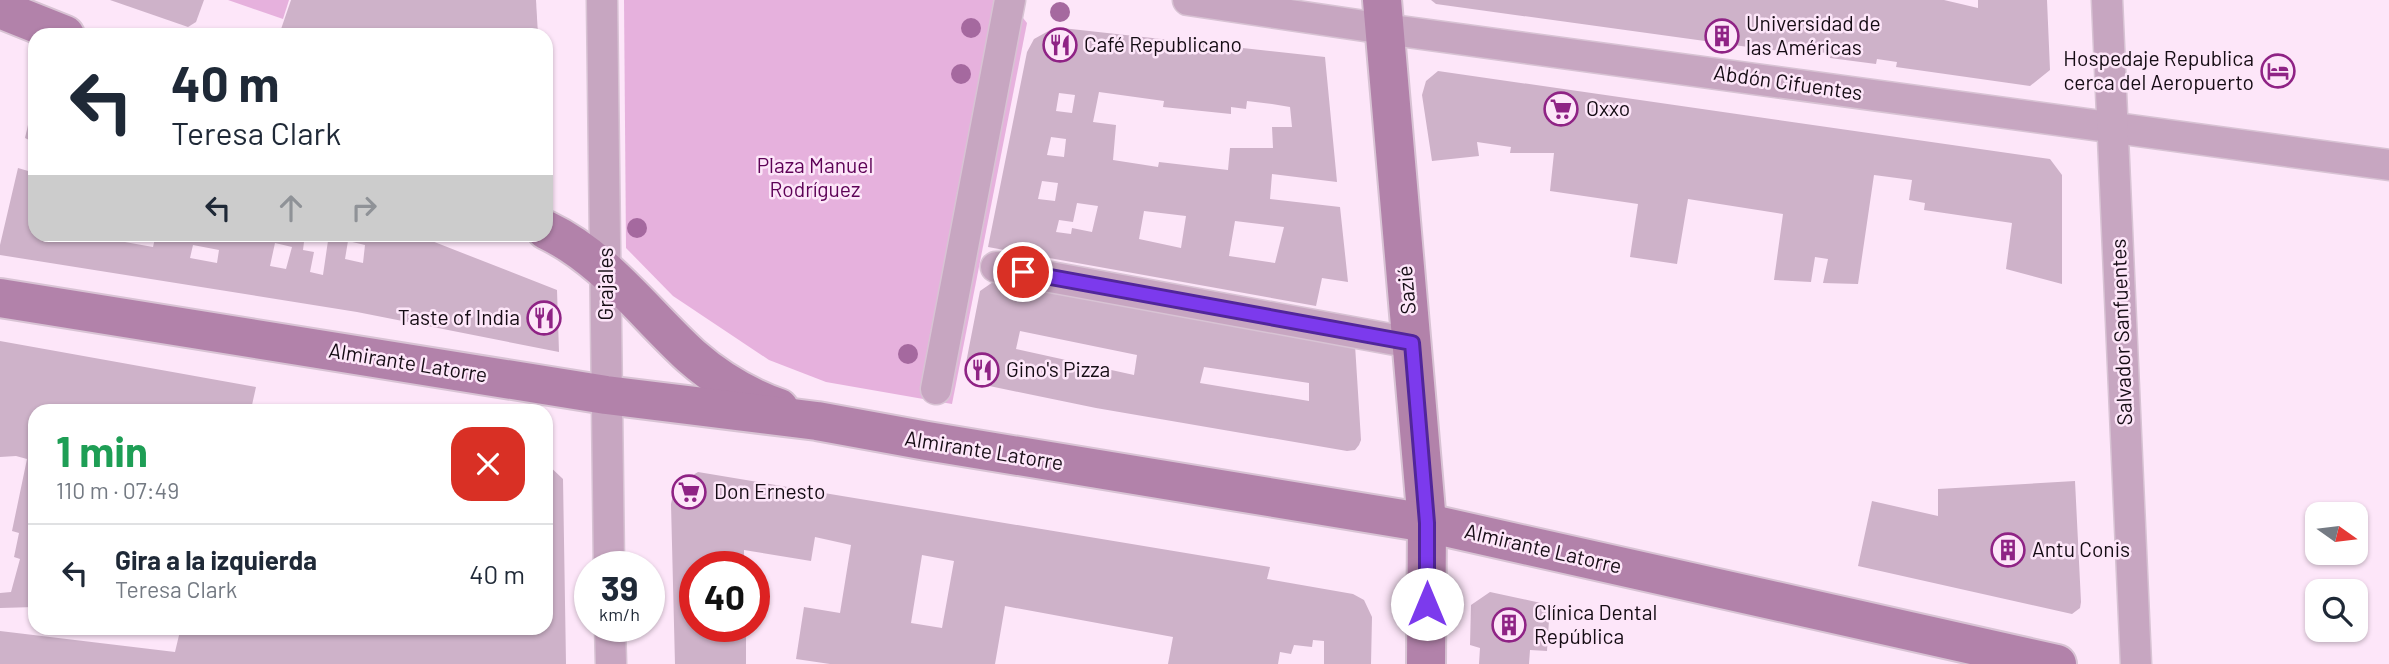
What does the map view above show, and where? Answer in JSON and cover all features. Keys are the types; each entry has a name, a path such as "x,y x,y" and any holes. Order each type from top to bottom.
{"main road":[{"path":"0,9 48,28"},
{"name":"Sazié","path":"1384,15 1427,523 1426,664"},
{"name":"Almirante Latorre","path":"553,234 606,271 670,335 711,371 757,400 817,421"},
{"name":"Almirante Latorre","path":"0,298 606,395 817,421 940,444 1427,523 2057,664"}],"street":[{"name":"Grajales","path":"603,0 609,551"},
{"path":"936,389 1010,0"},
{"name":"Abdón Cifuentes","path":"1188,0 1384,15 2113,126 2389,165"},
{"name":"Salvador Sanfuentes","path":"2107,0 2136,664"},
{"path":"996,267 1412,343"},
{"path":"610,642 611,664"}],"green space":[{"path":"228,0 289,0 283,19"},
{"name":"Plaza Manuel Rodríguez","path":"624,0 1009,0 1027,23 952,404 826,382 769,360 673,296 626,248"}],"building":[{"path":"110,0 204,0 196,22 188,27"},
{"path":"291,0 536,0 538,28 281,28"},
{"path":"1431,0 1944,0 1978,8 1978,0 2047,0 2050,70 2030,86 1896,67 1897,62 1877,59 1876,64 1830,58 1831,53 1770,50 1436,4"},
{"path":"1052,29 1325,57 1337,182 1272,174 1270,199 1340,207 1348,282 1322,278 1316,306 988,247 1027,52 1034,39","holes":["1099,92 1164,101 1163,107 1231,114 1231,107 1246,109 1247,101 1290,107 1292,127 1272,127 1273,148 1230,148 1228,170 1159,162 1158,167 1113,160 1116,125 1093,122","1059,93 1075,95 1072,113 1056,111","1051,137 1066,139 1064,157 1047,155","1042,181 1058,183 1055,201 1038,199","1077,203 1098,206 1092,232 1072,228 1071,234 1056,232 1059,220 1073,222","1144,211 1186,216 1181,248 1139,239","1235,221 1284,227 1275,263 1229,256"]},
{"path":"1438,71 2050,159 2062,175 2062,284 2006,269 2012,223 1924,210 1925,203 1909,200 1912,180 1874,175 1858,284 1823,283 1828,259 1815,257 1811,282 1774,280 1783,214 1688,199 1677,264 1630,257 1638,204 1550,191 1554,153 1510,153 1511,147 1477,142 1479,156 1432,161 1422,95 1426,81"},
{"path":"18,168 28,171 28,242 125,242 153,247 154,242 304,242 303,250 314,252 310,272 323,275 328,242 348,242 345,259 363,263 365,245 352,242 434,242 557,290 559,352 357,312 0,255","holes":["275,243 292,247 286,269 270,266","193,245 219,250 217,263 190,258"]},
{"path":"993,282 1355,345 1361,440 1355,450 1347,451 1096,408 975,383 965,368 980,291","holes":["1020,331 1137,355 1134,375 1016,349","1204,367 1309,383 1309,401 1200,383"]},
{"path":"0,341 256,387 252,404 28,404 28,607 0,608 0,593 11,592 20,559 14,557 19,533 12,531 27,459 16,456 0,457"},
{"path":"553,470 563,479 566,664 0,664 0,631 175,652 179,635 553,635"},
{"path":"698,472 1270,567 1267,579 1353,594 1364,600 1372,617 1371,664 1324,664 1324,641 1313,640 1312,647 1294,645 1291,654 1280,652 1278,664 1168,664 1173,637 1005,606 995,664 830,664 796,659 804,607 840,613 851,545 815,537 811,561 770,554 770,551 679,551 679,642 746,642 746,664 675,664 671,504 675,486","holes":["922,555 954,561 942,628 911,623"]},
{"name":"Antu Conis","path":"2075,481 2081,602 2080,608 2072,614 1858,566 1872,501 1938,516 1938,489"},
{"name":"Clínica Dental República","path":"1490,592 1550,605 1547,651 1530,650 1529,664 1479,664 1480,648 1470,645 1471,605"}],"place":[{"name":"Universidad de las Américas","path":"1722,36"},
{"name":"Café Republicano","path":"1060,45"},
{"name":"Hospedaje Republica cerca del Aeropuerto","path":"2278,71"},
{"name":"Oxxo","path":"1561,109"},
{"name":"Taste of India","path":"544,318"},
{"name":"Gino's Pizza","path":"982,370"},
{"name":"Don Ernesto","path":"689,492"},
{"name":"Antu Conis","path":"2008,550"},
{"name":"Clínica Dental República","path":"1509,625"}],"route":[{"path":"1023,272 1412,343 1427,523 1427,604"}]}
